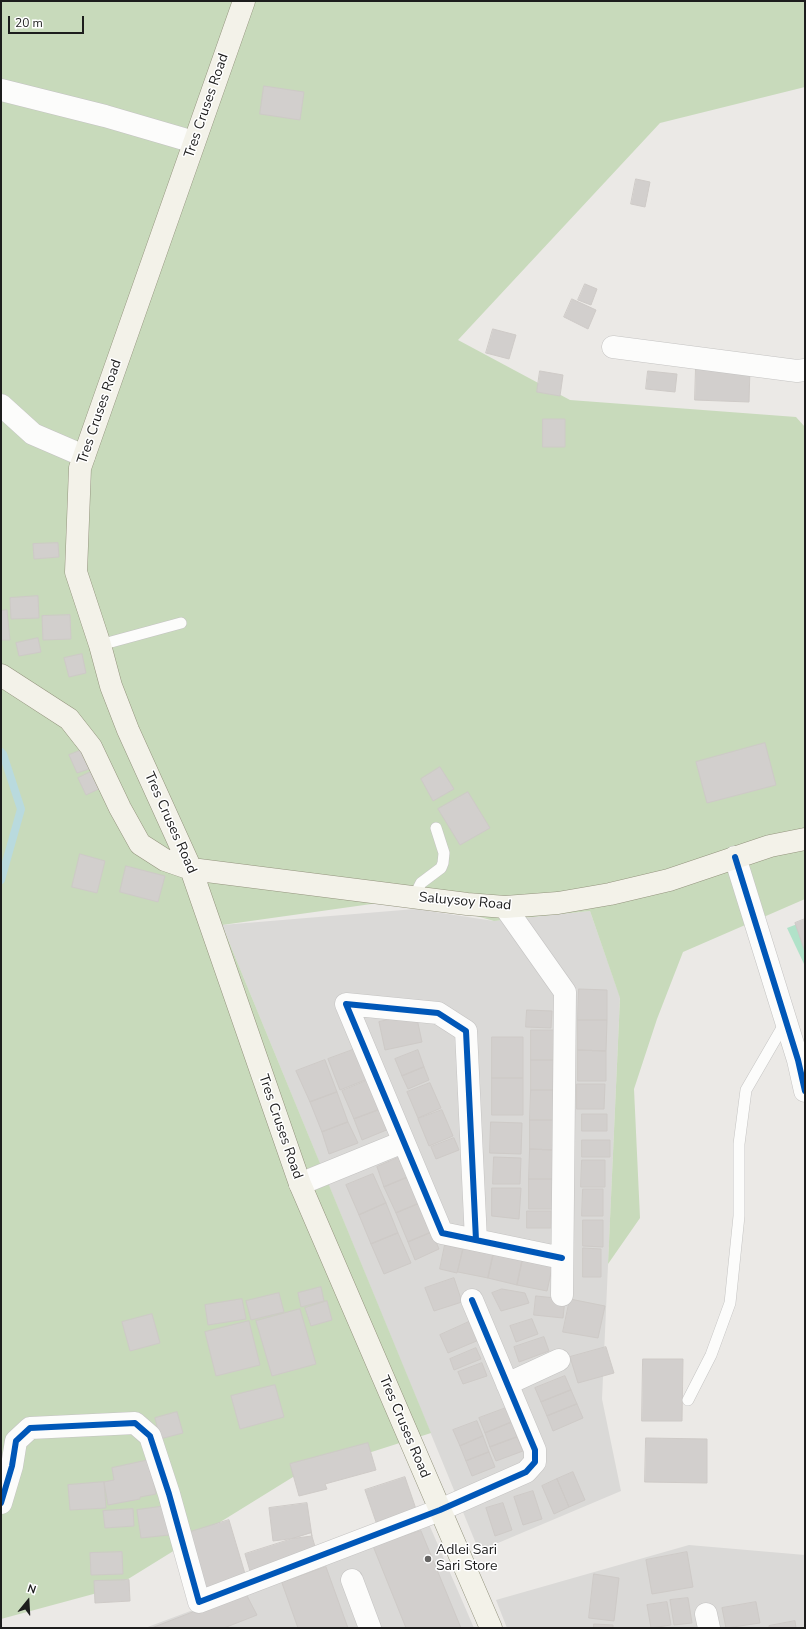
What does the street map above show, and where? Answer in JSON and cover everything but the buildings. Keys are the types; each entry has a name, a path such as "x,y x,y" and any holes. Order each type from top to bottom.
{"main road":[{"name":"Tres Cruses Road","path":"244,1 80,468 76,572 100,645 111,686 128,730 191,868 300,1184 491,1628"},
{"name":"Saluysoy Road","path":"1,675 69,719 91,747 120,808 140,844 165,860 191,868 414,898 505,907 558,903 610,894 669,880 770,846 805,839"}],"street":[{"path":"1,90 105,116 194,142"},
{"path":"613,347 797,371 805,370"},
{"path":"1,405 33,434 84,456"},
{"path":"735,857 798,1060 805,1091"},
{"path":"505,907 565,992 562,1295"},
{"path":"476,1240 466,1031 438,1012 346,1004 442,1234 562,1258"},
{"path":"300,1184 403,1142"},
{"path":"1,1503 12,1466 16,1441 30,1428 135,1423 150,1436 169,1494 199,1602 440,1510 526,1472 535,1462 535,1450 472,1300"},
{"path":"507,1384 559,1360"},
{"path":"352,1580 370,1628"}],"lane":[{"path":"100,645 181,623"},
{"path":"414,898 421,883 441,868 443,863 444,853 436,828"},
{"path":"688,1400 711,1355 730,1303 739,1216 739,1144 746,1090 786,1021"}],"shaded area":[{"path":"415,909 494,921 590,911 620,997 602,1399 621,1491 479,1551 222,925"},
{"path":"428,1522 474,1628 145,1628"},
{"path":"689,1545 805,1555 805,1628 507,1628 496,1600"}],"green space":[{"path":"1,1 805,1 805,87 660,123 458,340 570,400 796,417 805,427 805,899 683,952 657,1019 634,1089 640,1218 608,1264 620,998 590,911 494,921 414,898 222,925 431,1433 293,1477 112,1589 1,1619"},
{"path":"805,921 805,966 787,928"}],"waterway":[{"path":"1,752 3,754 21,809 1,880"}],"cycle path":[{"path":"735,857 798,1060 805,1091"},
{"path":"476,1240 466,1031 438,1013 346,1004 442,1233 562,1258"},
{"path":"1,1503 12,1466 16,1441 30,1428 135,1423 150,1436 169,1494 199,1602 440,1510 526,1472 535,1462 535,1450 472,1300"}],"place":[{"name":"Adlei Sari Sari Store","path":"428,1559"}]}
